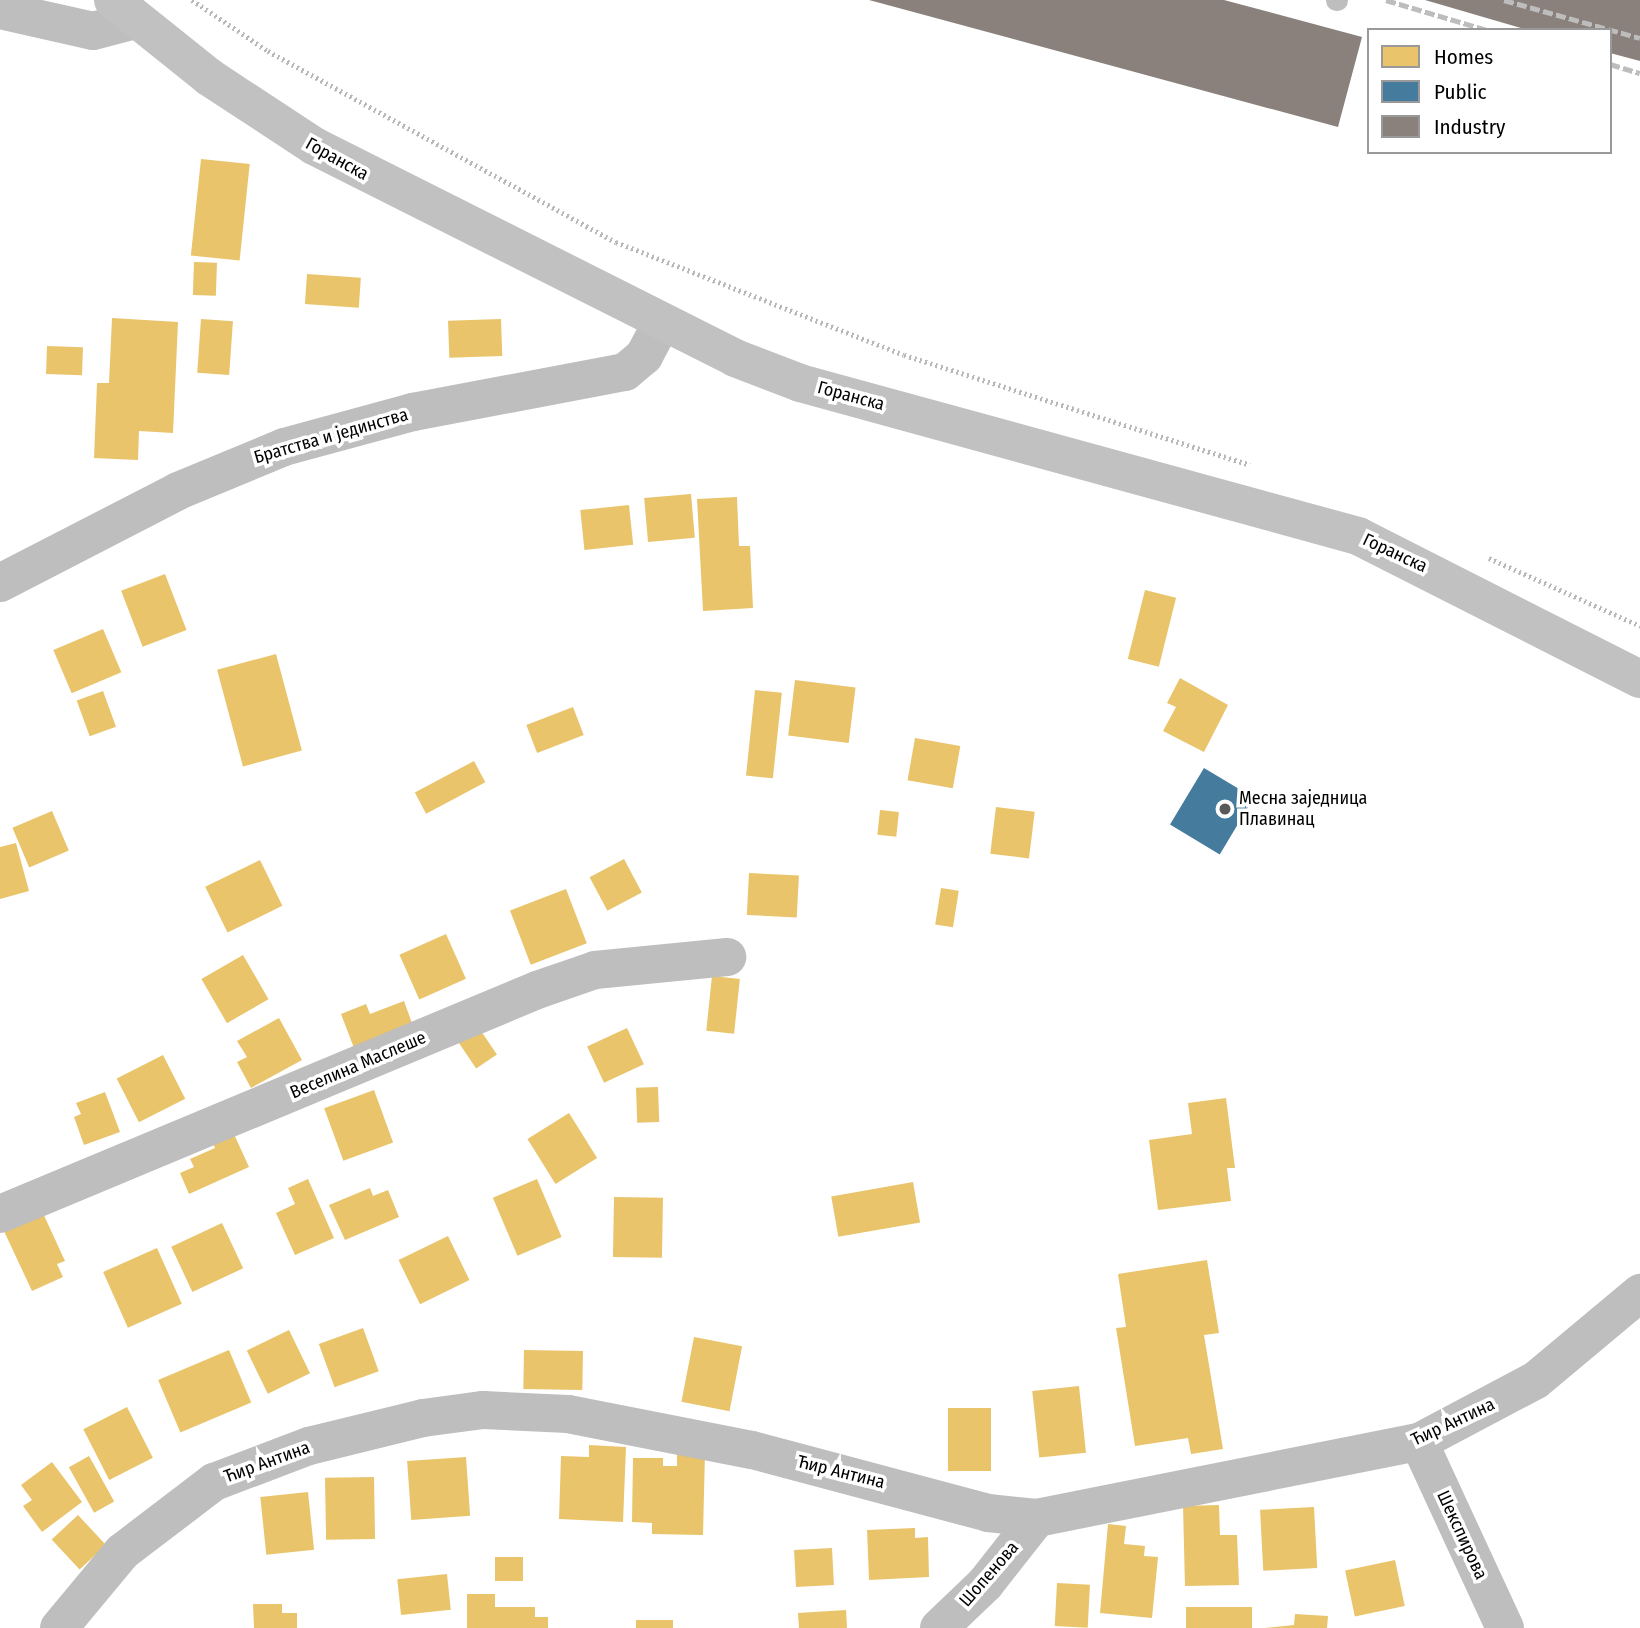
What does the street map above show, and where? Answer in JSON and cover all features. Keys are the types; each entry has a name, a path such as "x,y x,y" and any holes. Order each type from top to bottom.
{"main road":[{"name":"Горанска","path":"124,10 314,146 661,324 800,383 1358,536 1640,679"}],"street":[{"path":"0,10 93,31 124,10"},
{"name":"Братства и јединства","path":"0,583 178,491 284,447 413,412 625,372 644,356 661,324"},
{"name":"Веселина Маслеше","path":"0,1214 537,990 608,968 727,957"},
{"name":"Ћир Антина","path":"59,1628 122,1552 215,1482 361,1431 483,1410 568,1414 647,1428 988,1513 1037,1518 1419,1442 1536,1380 1640,1293"},
{"name":"Шекспирова","path":"1419,1442 1505,1628"},
{"name":"Шопенова","path":"939,1628 985,1584 1037,1518"}],"path":[{"path":"192,0 268,51 616,242 904,355 1262,469"},
{"path":"1481,554 1640,626"}],"building: Homes":[{"path":"201,159 250,164 240,261 191,255"},
{"path":"194,262 217,263 216,296 193,295"},
{"path":"307,274 361,278 359,308 305,304"},
{"path":"112,318 178,322 173,433 139,431 138,460 94,458 97,383 109,383"},
{"path":"201,319 233,321 229,375 197,373"},
{"path":"501,319 502,356 449,358 448,321"},
{"path":"47,346 83,347 82,375 46,374"},
{"path":"691,494 695,538 648,542 644,498"},
{"path":"737,497 739,546 750,546 753,608 703,611 697,499"},
{"path":"629,505 633,545 584,550 580,510"},
{"path":"165,574 187,630 143,647 121,591"},
{"path":"1145,590 1176,598 1159,667 1128,659"},
{"path":"103,629 121,672 72,693 53,650"},
{"path":"276,654 302,751 243,766 217,670"},
{"path":"1180,678 1228,705 1204,752 1163,731 1176,707 1167,703"},
{"path":"795,680 856,687 849,743 788,736"},
{"path":"755,690 782,693 773,778 746,776"},
{"path":"103,691 116,727 90,736 77,701"},
{"path":"573,707 584,735 537,753 526,725"},
{"path":"915,738 960,746 953,788 908,780"},
{"path":"474,761 485,782 426,814 415,792"},
{"path":"996,807 1035,812 1029,858 990,854"},
{"path":"880,810 899,812 896,837 877,835"},
{"path":"52,811 69,851 29,867 12,828"},
{"path":"16,843 29,891 0,899 0,847"},
{"path":"624,859 642,893 607,911 590,877"},
{"path":"260,860 282,906 228,933 205,887"},
{"path":"749,873 799,876 797,918 747,915"},
{"path":"941,888 959,891 953,927 935,925"},
{"path":"566,889 587,943 531,965 510,911"},
{"path":"446,934 466,979 419,1000 399,955"},
{"path":"243,955 268,999 227,1023 201,979"},
{"path":"712,976 740,979 734,1034 706,1031"},
{"path":"404,1001 413,1026 354,1048 341,1014 366,1004 370,1014"},
{"path":"279,1018 302,1060 251,1088 237,1062 247,1057 237,1041"},
{"path":"479,1028 497,1055 476,1069 458,1042"},
{"path":"627,1028 644,1064 604,1083 587,1047"},
{"path":"163,1055 185,1099 139,1122 117,1079"},
{"path":"658,1087 659,1122 637,1123 636,1088"},
{"path":"374,1090 393,1143 343,1161 324,1108"},
{"path":"105,1092 120,1132 84,1145 74,1117 81,1114 76,1103"},
{"path":"1226,1098 1235,1168 1227,1168 1231,1201 1158,1210 1149,1140 1192,1134 1188,1103"},
{"path":"569,1113 597,1158 556,1184 527,1139"},
{"path":"233,1132 249,1167 189,1194 180,1173 194,1167 190,1159 215,1148 212,1141"},
{"path":"308,1179 334,1238 295,1255 276,1213 295,1204 288,1188"},
{"path":"537,1179 562,1237 517,1256 493,1198"},
{"path":"913,1182 920,1222 838,1237 831,1196"},
{"path":"370,1188 373,1196 388,1190 399,1217 345,1240 329,1205"},
{"path":"614,1197 663,1198 662,1258 613,1257"},
{"path":"42,1211 65,1261 57,1264 63,1277 32,1291 3,1229"},
{"path":"222,1223 243,1268 192,1292 171,1247"},
{"path":"448,1236 469,1280 420,1304 399,1260"},
{"path":"157,1248 182,1304 128,1328 103,1272"},
{"path":"1207,1260 1219,1333 1204,1335 1223,1449 1191,1454 1188,1438 1135,1446 1116,1328 1126,1327 1118,1274"},
{"path":"363,1328 379,1371 335,1387 319,1344"},
{"path":"289,1330 310,1373 268,1394 247,1351"},
{"path":"694,1337 742,1346 730,1411 681,1402"},
{"path":"229,1350 251,1402 180,1433 158,1380"},
{"path":"524,1350 583,1351 582,1390 523,1389"},
{"path":"1079,1386 1086,1453 1039,1458 1032,1391"},
{"path":"127,1407 153,1458 109,1480 83,1429"},
{"path":"948,1408 991,1408 991,1471 948,1471"},
{"path":"589,1445 626,1447 623,1522 559,1519 561,1456 589,1457"},
{"path":"677,1451 705,1452 703,1535 652,1534 652,1523 632,1522 633,1458 663,1458 663,1466 677,1466"},
{"path":"89,1456 114,1501 94,1513 69,1467"},
{"path":"466,1457 470,1516 411,1520 407,1461"},
{"path":"52,1462 82,1502 42,1532 23,1506 32,1500 21,1485"},
{"path":"374,1477 375,1539 326,1540 325,1478"},
{"path":"308,1492 314,1550 266,1555 260,1497"},
{"path":"1219,1505 1220,1535 1237,1535 1239,1585 1185,1586 1183,1506"},
{"path":"1314,1507 1317,1568 1263,1571 1260,1510"},
{"path":"78,1515 106,1545 80,1570 52,1540"},
{"path":"1108,1524 1126,1526 1124,1544 1145,1546 1144,1556 1158,1557 1152,1618 1100,1613"},
{"path":"915,1528 915,1538 928,1537 929,1577 869,1580 867,1530"},
{"path":"832,1548 834,1585 796,1587 794,1550"},
{"path":"495,1557 523,1557 523,1581 495,1581"},
{"path":"1395,1560 1405,1606 1355,1617 1345,1571"},
{"path":"447,1574 451,1610 401,1615 397,1579"},
{"path":"1057,1583 1090,1585 1088,1628 1055,1626"},
{"path":"467,1594 495,1594 495,1607 535,1607 535,1617 548,1617 548,1628 467,1628"},
{"path":"253,1604 282,1604 282,1613 297,1613 297,1628 254,1628"},
{"path":"1186,1607 1252,1607 1252,1628 1186,1628"},
{"path":"846,1610 847,1628 799,1628 798,1613"},
{"path":"1295,1614 1328,1616 1327,1628 1265,1628 1294,1625"},
{"path":"636,1620 673,1620 673,1628 636,1628"}],"building: Public":[{"path":"1204,768 1254,798 1220,854 1170,825"}],"building: Industry":[{"path":"869,0 1224,0 1362,37 1338,127"},
{"path":"1425,0 1640,0 1640,61 1612,54 1612,28 1521,28"}],"railway":[{"path":"1386,0 1480,28"},
{"path":"1504,0 1604,28"},
{"path":"1612,30 1640,38"},
{"path":"1612,65 1640,73"}],"place":[{"name":"Месна заједница Плавинац","path":"1225,809"}]}
